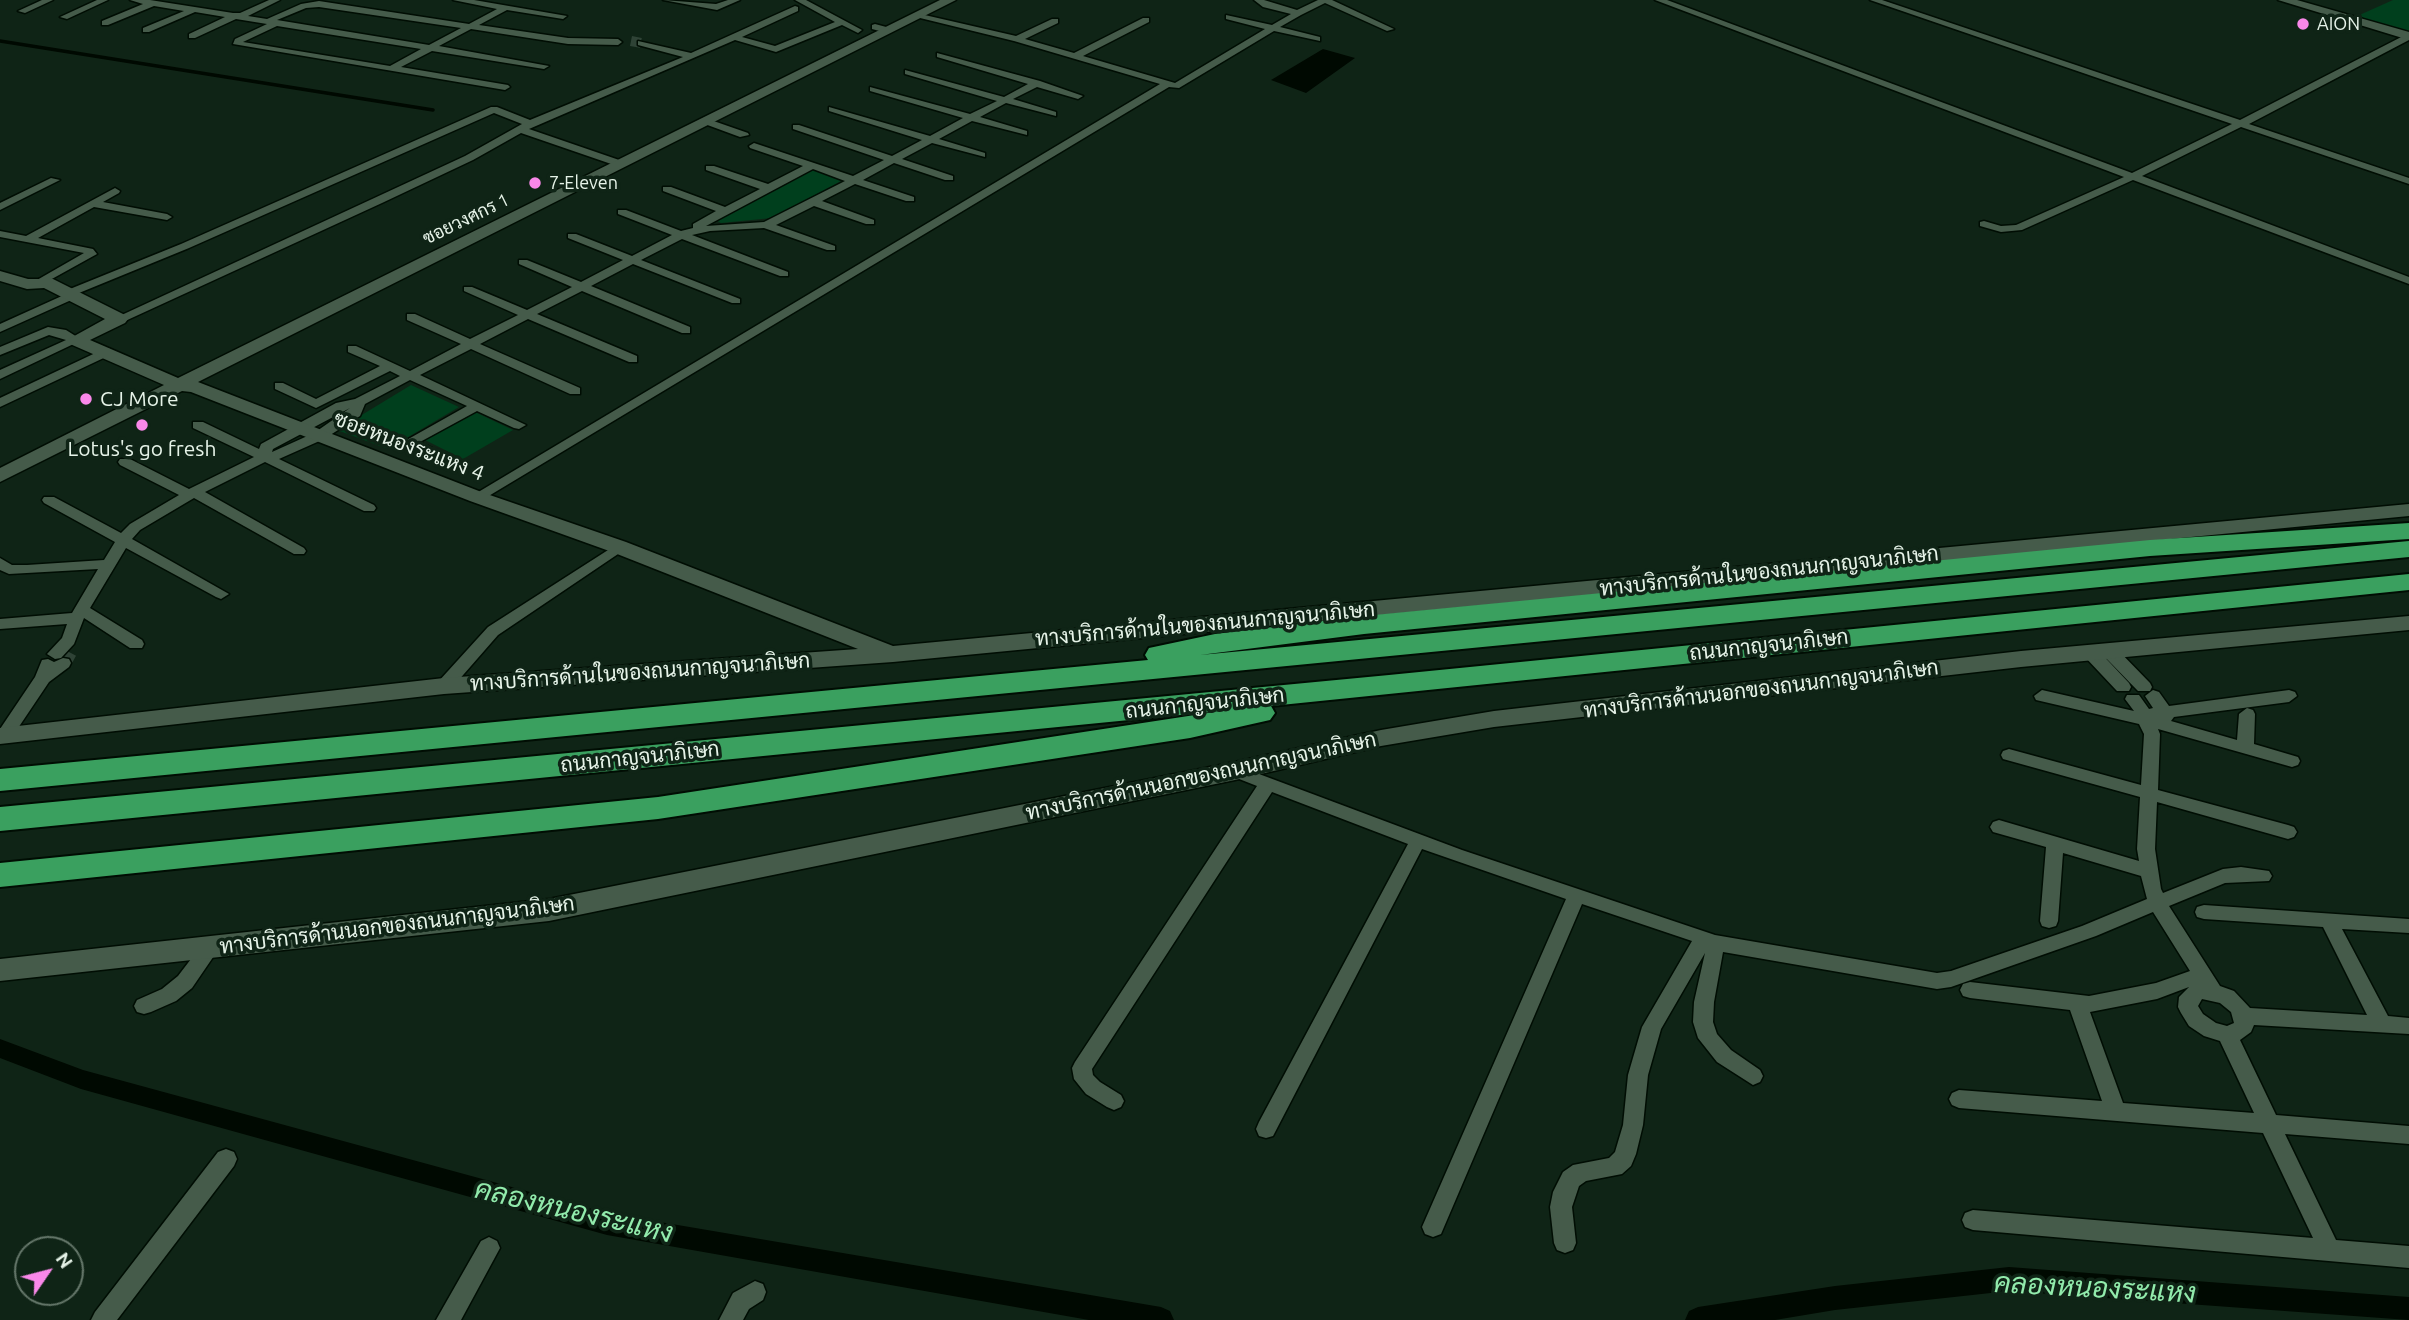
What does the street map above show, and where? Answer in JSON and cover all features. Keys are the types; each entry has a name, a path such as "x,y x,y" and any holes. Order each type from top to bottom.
{"highway":[{"path":"1095,677 1154,656 1215,643 1364,625 2150,548 2409,531"},
{"name":"ถนนกาญจนาภิเษก","path":"0,780 2409,549"},
{"name":"ถนนกาญจนาภิเษก","path":"0,819 1389,685 2409,582"},
{"path":"1762,587 1925,595"},
{"path":"0,875 659,808 1189,728 1389,685"}],"main road":[{"name":"ซอยวงศกร 1","path":"0,476 705,121 872,29 919,15 950,0"},
{"path":"2284,0 2409,36"},
{"path":"0,276 71,294 118,319"},
{"path":"76,340 118,319"},
{"name":"ซอยหนองระแหง 4","path":"76,340 179,385 195,387 893,654"},
{"name":"ทางบริการด้านในของถนนกาญจนาภิเษก","path":"2,736 444,686 893,654 2409,510"},
{"name":"ทางบริการด้านนอกของถนนกาญจนาภิเษก","path":"3,970 549,910 1235,771 1381,738 1494,719 2100,652 2409,623"}],"street":[{"path":"22,11 49,0"},
{"path":"64,17 104,0"},
{"path":"134,0 544,66"},
{"path":"146,30 221,0"},
{"path":"192,36 276,0"},
{"path":"457,0 563,16"},
{"path":"667,0 717,7 736,0"},
{"path":"1258,0 1266,5 1298,13"},
{"path":"1658,0 2409,281"},
{"path":"1874,0 2409,181"},
{"path":"919,15 1017,39 1167,84 1182,84 1274,27 1322,1 1390,29"},
{"path":"1322,1 1334,14"},
{"path":"105,23 158,2"},
{"path":"505,87 237,44 238,41 304,6 319,4 575,42 628,44 690,56"},
{"path":"118,319 378,201 527,127 690,56 797,5 840,21 872,29"},
{"path":"391,69 506,7"},
{"path":"1260,14 1286,20"},
{"path":"1229,17 1317,38"},
{"path":"1075,56 1146,20"},
{"path":"739,39 776,49 840,21"},
{"path":"1017,39 1055,21"},
{"path":"770,24 783,28"},
{"path":"796,31 808,34"},
{"path":"1984,224 2001,229 2018,228 2132,177 2409,36"},
{"path":"628,44 676,61"},
{"path":"940,55 1078,96"},
{"path":"908,72 1053,114"},
{"path":"765,225 1037,83"},
{"path":"477,497 1167,84"},
{"path":"873,89 1023,134"},
{"path":"0,328 71,294 494,109 527,127 621,164"},
{"path":"832,109 981,155"},
{"path":"705,121 744,135"},
{"path":"796,127 949,178"},
{"path":"754,146 910,200"},
{"path":"265,457 266,447 341,406 359,402 410,376 811,166"},
{"path":"710,168 769,188"},
{"path":"0,207 55,180"},
{"path":"667,189 726,211"},
{"path":"22,242 114,191"},
{"path":"813,202 870,222"},
{"path":"92,203 167,217"},
{"path":"622,212 784,274"},
{"path":"682,234 710,228 765,225 831,248"},
{"path":"0,234 64,257 34,283"},
{"path":"572,236 736,301"},
{"path":"0,242 81,249 91,254 34,283"},
{"path":"523,262 686,330"},
{"path":"468,289 634,359"},
{"path":"411,317 575,391"},
{"path":"0,351 48,331 62,333 76,340"},
{"path":"0,375 76,340"},
{"path":"352,349 519,425"},
{"path":"0,403 106,352"},
{"path":"279,386 316,404 390,366"},
{"path":"2,736 58,659 80,614 123,540 135,527 265,457 281,455 319,436 355,413 359,402"},
{"path":"451,463 410,442 477,406"},
{"path":"198,425 369,508"},
{"path":"125,462 299,551"},
{"path":"49,500 221,594"},
{"path":"444,686 493,631 619,547"},
{"path":"0,563 9,569 27,570 110,564"},
{"path":"0,624 80,614 136,644"},
{"path":"2100,652 2138,692 2154,722 2146,849 2149,871 2158,904 2208,983 2233,1002 2245,1016 2409,1026"},
{"path":"2042,696 2154,722 2292,761"},
{"path":"2154,722 2289,696"},
{"path":"2245,748 2247,714"},
{"path":"2010,755 2288,832"},
{"path":"1235,771 1418,841 1707,939 1937,981 1966,974 2158,904 2223,876 2263,876"},
{"path":"1114,1101 1084,1079 1082,1068 1268,785"},
{"path":"1998,827 2149,871"},
{"path":"1266,1129 1418,841"},
{"path":"2049,921 2055,844"},
{"path":"1433,1227 1577,894"},
{"path":"2204,912 2409,926"},
{"path":"2328,920 2382,1024"},
{"path":"1707,939 1714,959 1703,1002 1703,1022 1708,1038 1724,1056 1753,1076"},
{"path":"1564,1243 1561,1207 1564,1192 1571,1179 1581,1172 1614,1167 1623,1159 1629,1147 1633,1125 1638,1074 1652,1027 1707,939"},
{"path":"144,1006 169,995 185,982 211,947"},
{"path":"1970,990 2089,1004 2208,983"},
{"path":"2208,983 2189,997 2188,1007 2196,1020 2211,1030 2227,1034 2238,1032 2244,1026 2245,1016"},
{"path":"2077,1003 2116,1111"},
{"path":"2227,1034 2330,1251"},
{"path":"1959,1099 2409,1135"},
{"path":"103,1320 226,1160"},
{"path":"1973,1220 2409,1257"},
{"path":"448,1320 489,1248"},
{"path":"731,1320 741,1301 755,1292"}],"green space":[{"path":"2393,0 2409,0 2409,31 2355,17"},
{"path":"811,169 843,180 772,218 721,223 716,220"},
{"path":"411,385 459,407 388,449 337,430"},
{"path":"475,412 513,430 463,459 425,440"}],"shaded area":[{"path":"1323,49 1355,58 1306,93 1271,80"}],"waterway":[{"path":"0,41 433,110"},
{"name":"คลองหนองระแหง","path":"0,1048 81,1079 607,1224 1161,1320"},
{"name":"คลองหนองระแหง","path":"1698,1320 1835,1298 2009,1279 2409,1309"}],"tunnel":[{"path":"631,41 641,43"},
{"path":"63,663 69,652"}],"place":[{"name":"AION","path":"2303,24"},
{"name":"7-Eleven","path":"535,183"},
{"name":"CJ More","path":"86,399"},
{"name":"Lotus's go fresh","path":"142,425"}]}
